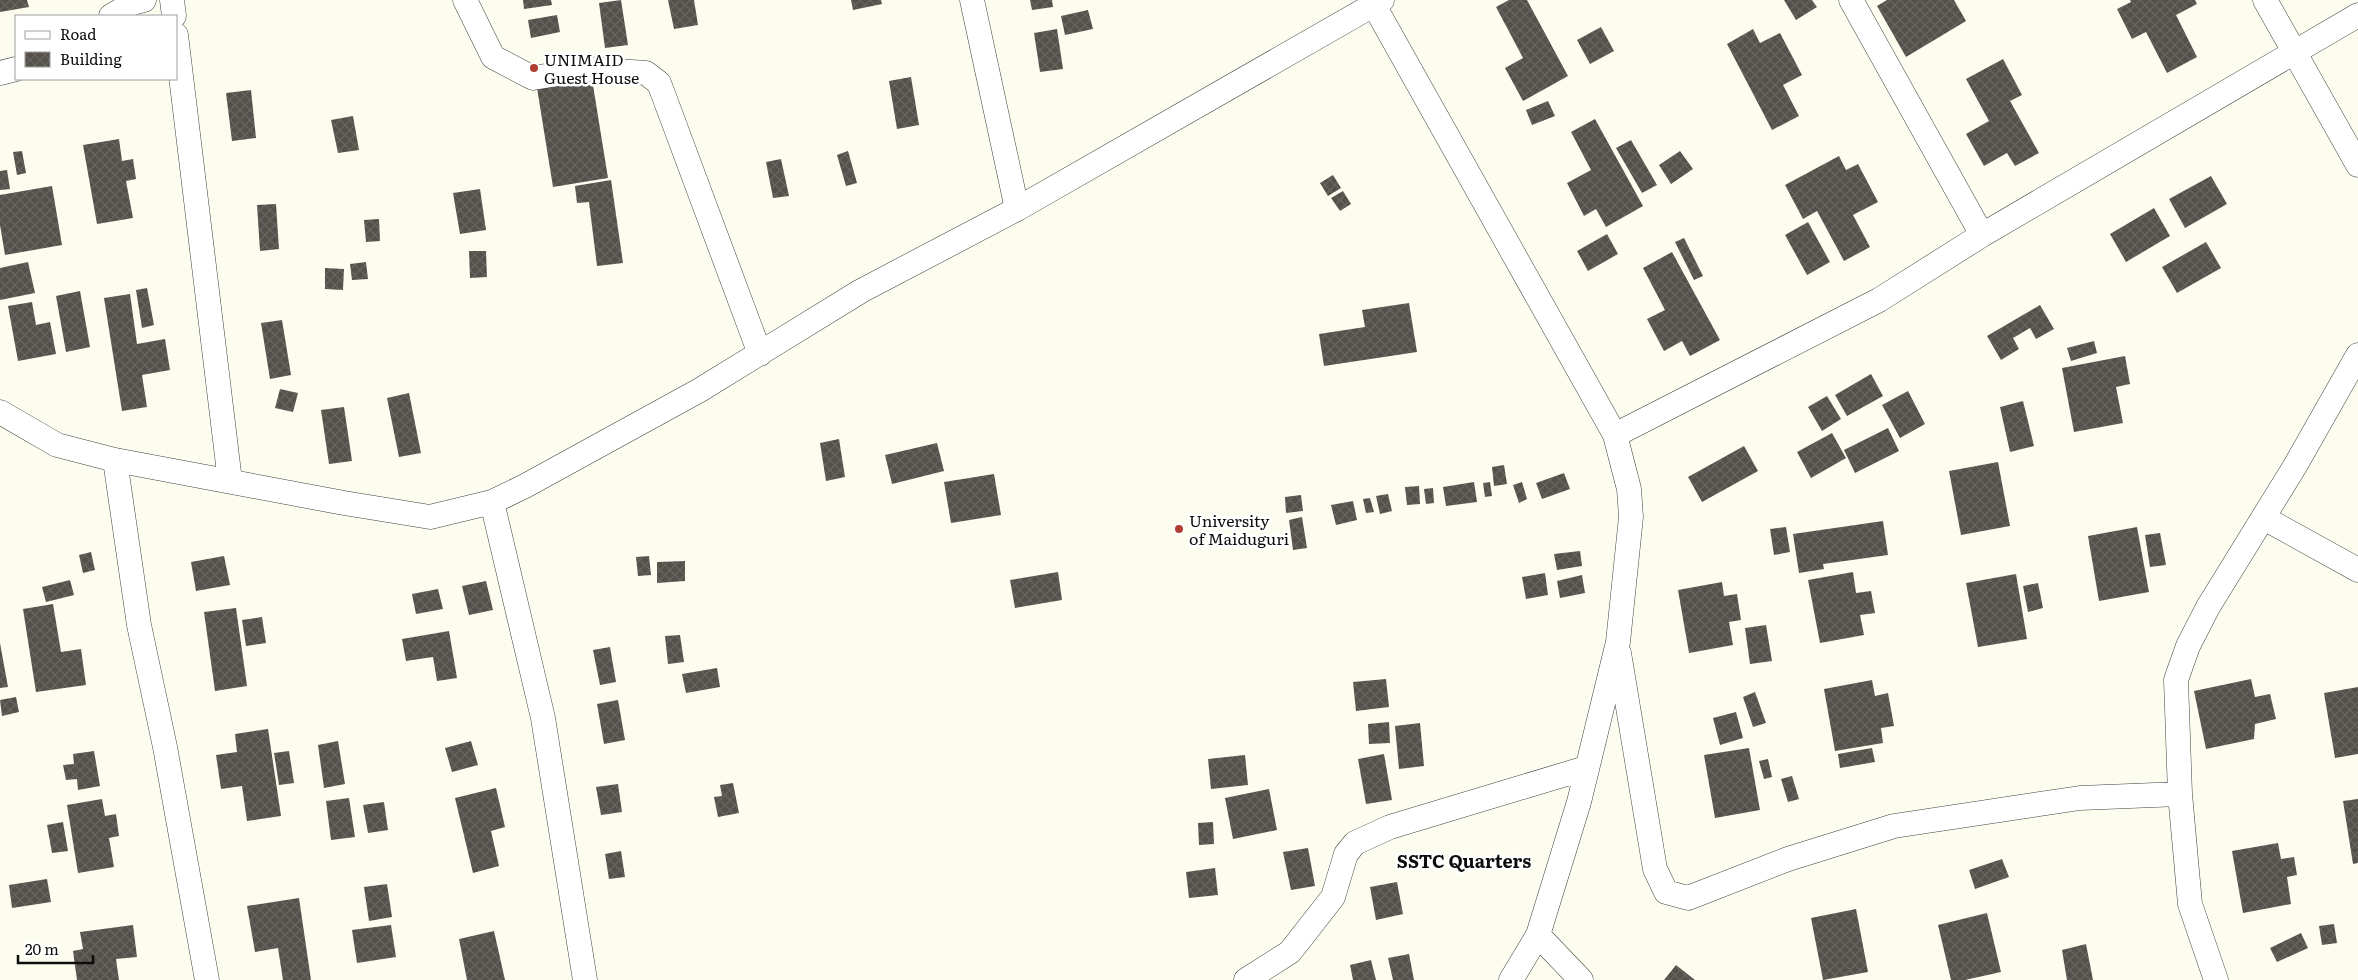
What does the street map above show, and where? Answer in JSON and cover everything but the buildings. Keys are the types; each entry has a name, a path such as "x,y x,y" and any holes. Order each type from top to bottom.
{"street":[{"path":"113,15 144,0"},
{"path":"172,0 174,15"},
{"path":"465,0 493,57 533,78 588,69 646,73 660,83 760,354"},
{"path":"972,0 1017,209"},
{"path":"1851,0 1982,235"},
{"path":"2265,0 2358,165"},
{"path":"0,412 57,445 115,460 430,517 492,502 526,486 692,394 861,291 1017,209 1375,1 1615,435 1629,489 1631,517 1618,642 1579,802 1538,935 1511,980"},
{"path":"1615,435 1879,300 1982,235 2358,16"},
{"path":"178,52 230,481"},
{"path":"0,73 15,70"},
{"path":"2216,980 2190,904 2180,794 2176,680 2188,646 2208,607 2264,518 2358,354"},
{"path":"115,460 139,625 166,748 207,980"},
{"path":"492,502 543,718 585,980"},
{"path":"2264,518 2358,570"},
{"path":"1618,642 1655,869 1666,892 1688,898 1788,859 1894,826 2080,798 2180,794"},
{"path":"1246,980 1290,952 1333,897 1346,854 1355,844 1390,827 1586,768"},
{"path":"1538,935 1581,980"}],"place":[{"name":"UNIMAID Guest House","path":"534,68"},
{"name":"University of Maiduguri","path":"1179,529"}],"district":[{"name":"SSTC Quarters","path":"1464,860"}]}
